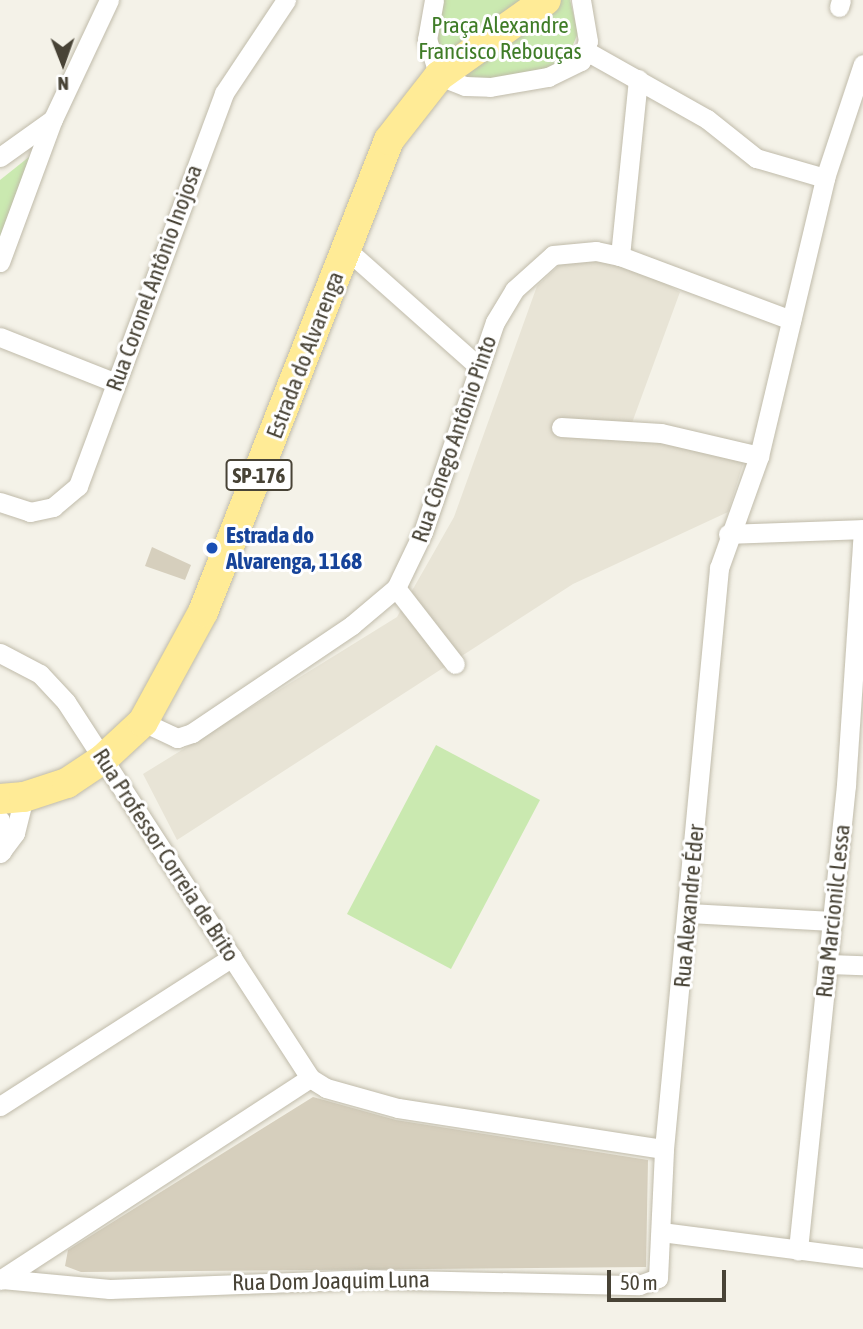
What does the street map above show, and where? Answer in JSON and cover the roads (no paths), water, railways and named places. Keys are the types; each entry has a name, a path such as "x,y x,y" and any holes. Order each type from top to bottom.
{"main road":[{"name":"Estrada do Alvarenga","path":"12,798 67,783 103,759 143,722 203,611 389,140 439,76 546,0"}],"street":[{"path":"0,262 53,119 108,0"},
{"name":"Rua Coronel Antônio Inojosa","path":"0,502 30,512 68,498 78,486 224,93 286,0"},
{"path":"434,0 427,39 439,76 465,86 516,85 566,71 588,52"},
{"path":"581,0 588,52"},
{"path":"588,52 708,119 756,158 825,177"},
{"name":"Rua Alexandre Éder","path":"658,1278 664,1149 689,913 716,595 728,534 759,457 825,177 863,64"},
{"path":"620,256 638,79"},
{"path":"0,158 53,119"},
{"path":"346,249 478,366"},
{"name":"Rua Cônego Antônio Pinto","path":"143,722 165,735 177,738 192,733 352,625 396,588 423,532 495,322 514,290 535,267 553,255 573,251 620,256 791,320"},
{"path":"0,337 116,383"},
{"path":"561,427 661,433 759,457"},
{"path":"728,534 863,529"},
{"name":"Rua Marcionilc Lessa","path":"798,1251 832,921 854,785 863,529"},
{"path":"396,588 455,664"},
{"name":"Rua Professor Correia de Brito","path":"0,653 40,674 66,702 310,1078"},
{"path":"1,852 15,833 12,798"},
{"path":"0,820 1,852"},
{"path":"689,913 832,921"},
{"path":"0,1106 232,957"},
{"path":"828,964 863,965"},
{"path":"1,1280 310,1078 326,1087 398,1108 664,1149"},
{"path":"661,1232 863,1258"},
{"name":"Rua Dom Joaquim Luna","path":"1,1280 110,1289 365,1279 639,1285 658,1278"}],"place":[{"name":"Estrada do Alvarenga, 1168","path":"212,548"}],"park label":[{"name":"Praça Alexandre Francisco Rebouças","path":"500,38"}]}
